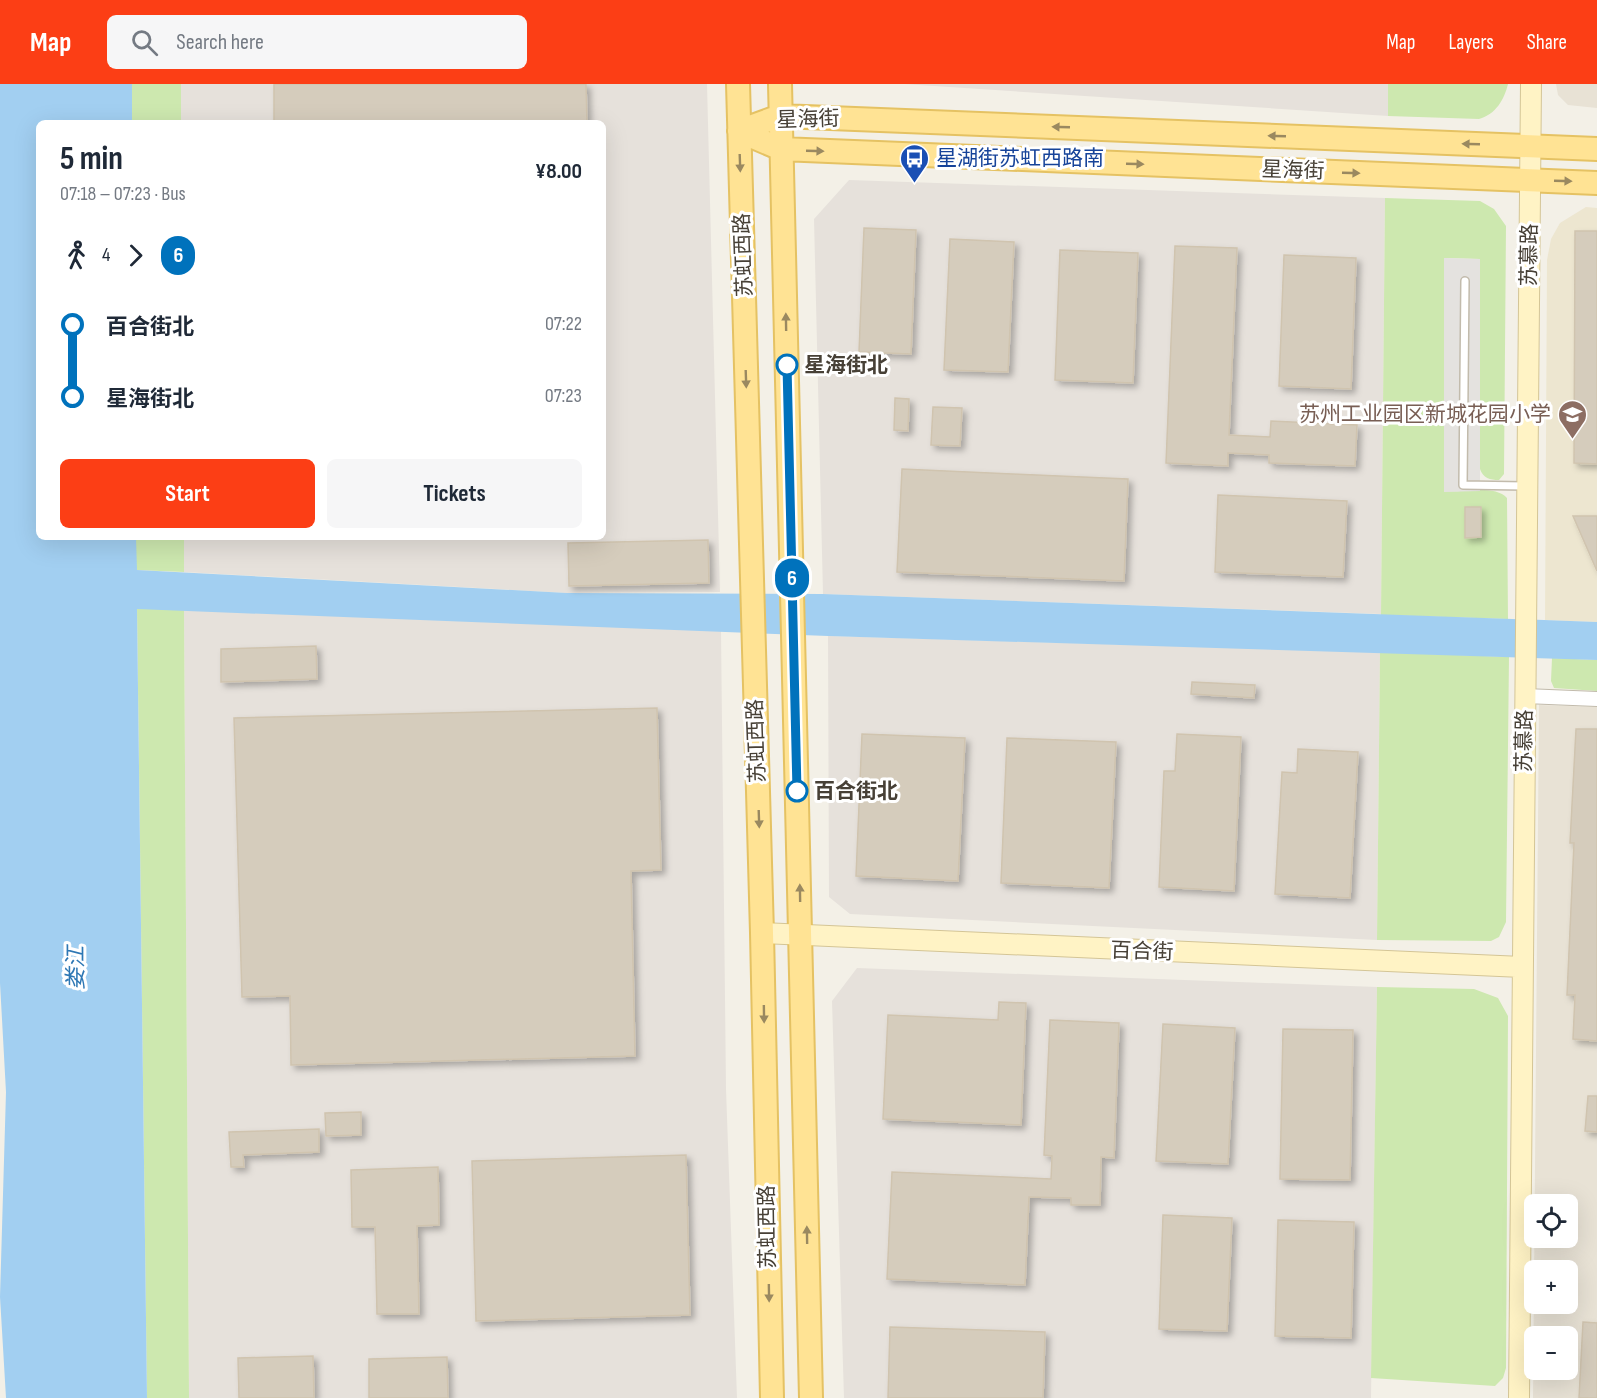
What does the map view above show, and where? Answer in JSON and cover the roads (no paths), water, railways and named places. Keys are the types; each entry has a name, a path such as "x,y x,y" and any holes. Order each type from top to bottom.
{"main road":[{"name":"苏虹西路","path":"738,84 762,933 772,1398"},
{"name":"苏虹西路","path":"780,84 811,1398"},
{"name":"苏慕路","path":"1520,1398 1524,666 1531,84"},
{"name":"星海街","path":"739,131 780,116 1597,149"},
{"name":"星海街","path":"739,131 781,149 1597,183"},
{"name":"百合街","path":"762,933 1522,967"}],"street":[{"path":"1525,696 1597,699"}],"lane":[{"path":"1465,281 1463,485 1527,486"}],"water":[{"name":"娄江","path":"0,84 132,84 132,120 36,120 36,540 136,540 137,570 567,593 823,594 1597,622 1597,660 828,636 137,609 147,1398 6,1398 0,1297 6,1092 0,983"}],"place":[{"name":"星湖街苏虹西路南","path":"915,184"},
{"name":"星海街北","path":"787,365"},
{"name":"苏州工业园区新城花园小学","path":"1572,440"},
{"name":"百合街北","path":"797,791"}]}
